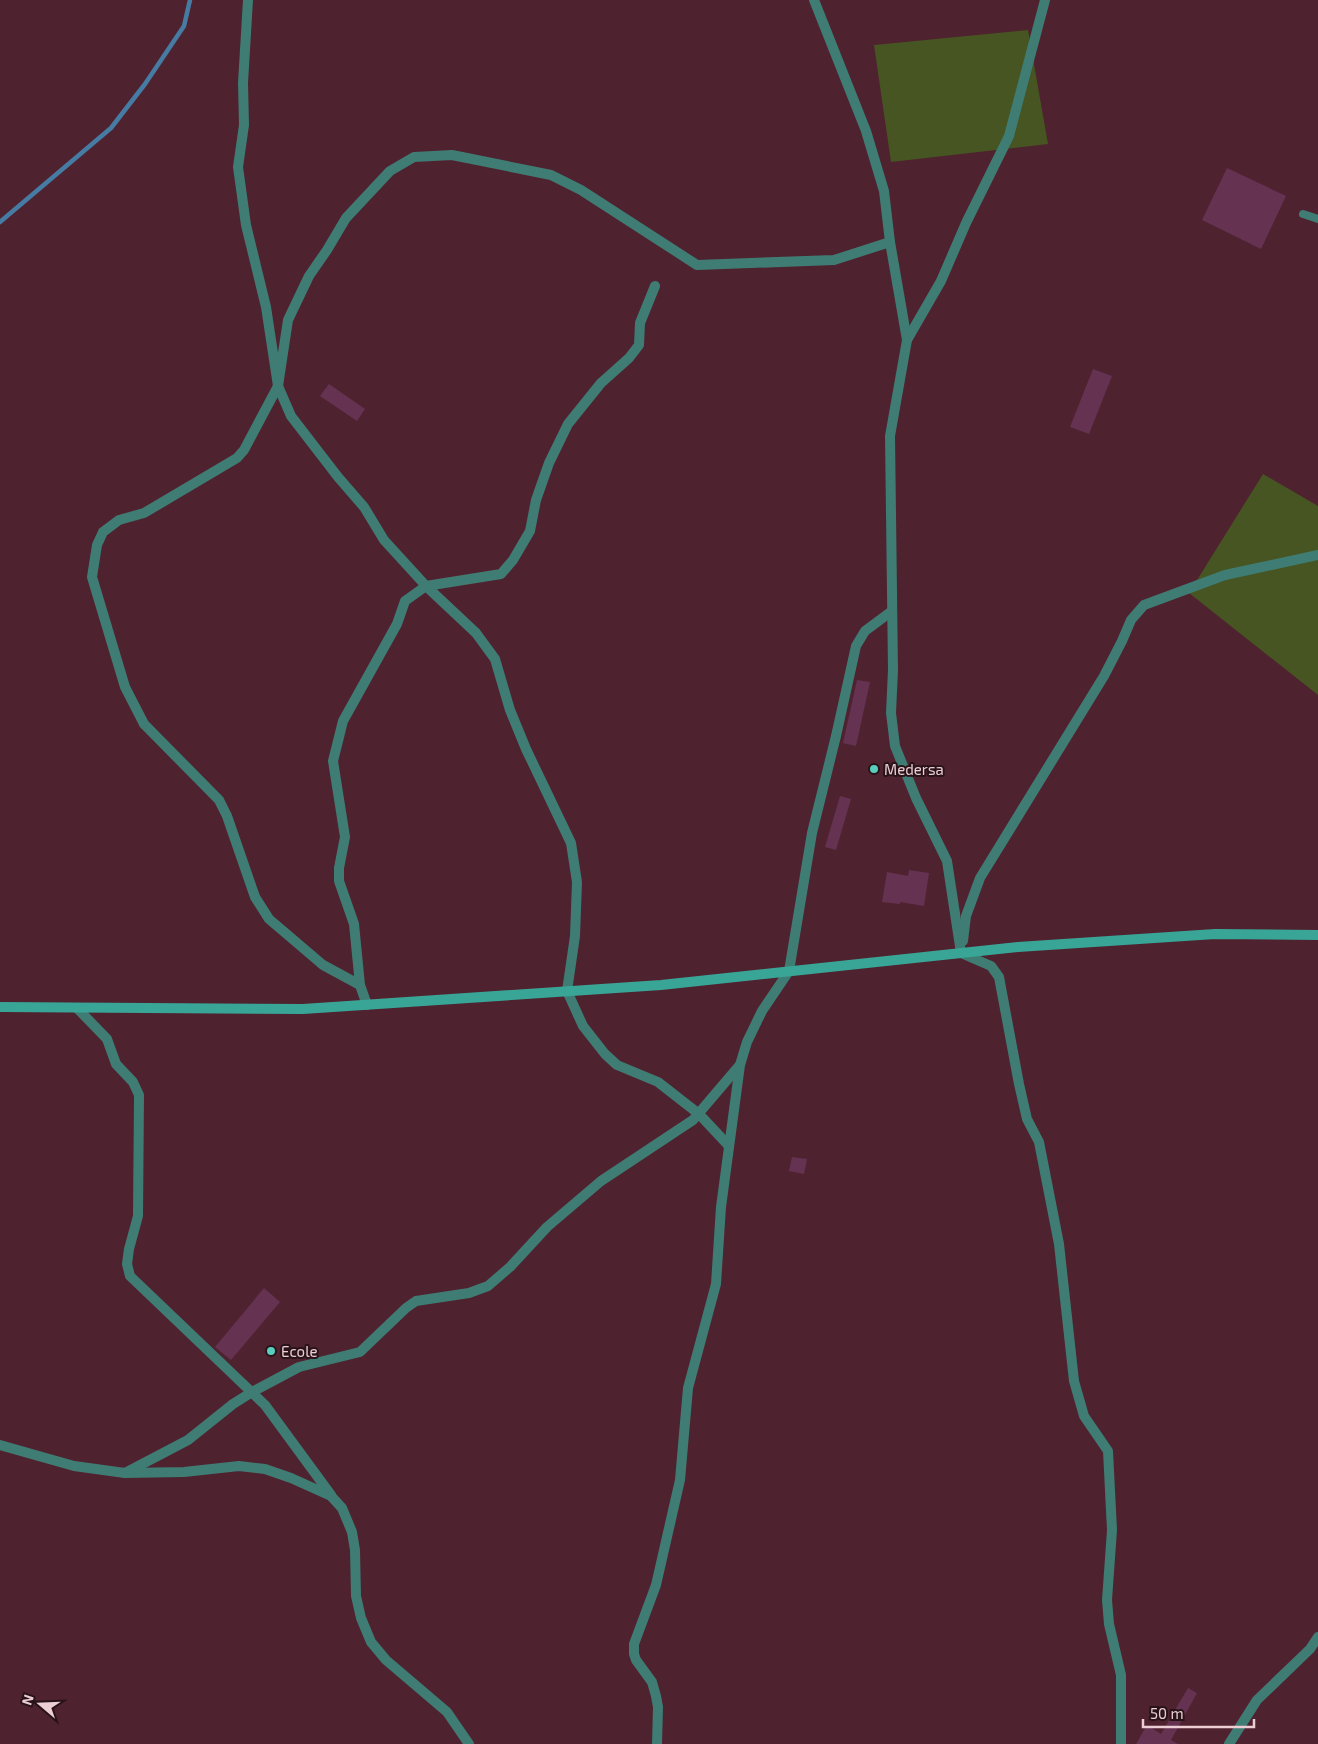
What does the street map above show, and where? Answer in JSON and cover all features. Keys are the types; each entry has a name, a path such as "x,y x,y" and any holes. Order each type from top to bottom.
{"street":[{"path":"248,0 243,83 244,126 238,167 246,225 266,307 278,386 291,416 338,478 364,507 384,540 426,586 476,633 495,659 510,710 526,749 571,842 577,882 575,936 567,991 583,1026 605,1054 617,1065 658,1082 699,1114 729,1146"},
{"path":"814,0 868,140 884,191 890,242 907,340 890,436 891,713 895,746 916,798 947,861 961,953"},
{"path":"907,340 941,281 966,223 1009,136 1045,0"},
{"path":"360,985 323,965 268,919 255,897 227,816 219,800 144,724 125,687 92,577 97,545 103,532 119,520 144,513 237,458 244,450 278,386 288,320 309,276 346,218 390,171 414,157 452,155 551,175 582,190 697,265 834,260 890,242"},
{"path":"367,1004 360,985 354,924 339,881 339,868 345,837 334,761 343,721 397,624 405,602 426,586 501,574 513,560 530,531 536,500 549,463 568,424 601,383 629,358 639,345 640,324 655,286"},
{"path":"961,953 966,916 980,878 1104,676 1131,620 1144,605 1225,574 1318,555"},
{"path":"657,1744 658,1707 656,1696 652,1682 636,1660 634,1644 656,1585 680,1480 688,1388 716,1284 721,1207 740,1065 747,1042 762,1011 789,971 812,833 856,646 865,631 892,611"},
{"path":"0,1007 303,1009 661,985 1018,947 1215,934 1318,934"},
{"path":"961,953 991,966 999,977 1019,1084 1027,1119 1039,1142 1057,1234 1074,1381 1084,1416 1108,1451 1112,1530 1107,1600 1109,1624 1121,1675 1121,1744"},
{"path":"77,1008 107,1039 116,1064 133,1082 139,1095 138,1216 129,1249 127,1264 130,1276 265,1405 331,1496 342,1508 352,1532 355,1550 356,1596 361,1618 371,1642 386,1660 447,1712 469,1744"},
{"path":"125,1472 188,1440 233,1404 299,1367 360,1352 406,1308 416,1301 469,1293 488,1286 510,1267 546,1227 601,1182 693,1120 740,1065"},
{"path":"0,1445 74,1466 125,1472 184,1472 239,1466 265,1469 291,1478 331,1496"},
{"path":"1229,1744 1257,1700 1310,1649 1318,1637"}],"lane":[{"path":"1302,214 1318,219"}],"green space":[{"path":"1028,30 1048,144 891,162 874,45"},
{"path":"1263,474 1318,506 1318,695 1189,593"}],"building":[{"path":"1227,168 1286,196 1261,249 1202,220"},
{"path":"1093,369 1112,376 1089,434 1070,427"},
{"path":"329,384 365,409 357,421 320,396"},
{"path":"857,680 870,682 856,746 843,743"},
{"path":"840,796 851,799 836,850 825,847"},
{"path":"909,870 929,873 924,906 900,902 900,904 882,902 887,872 908,876"},
{"path":"792,1157 807,1159 804,1174 789,1171"},
{"path":"264,1288 280,1302 231,1360 215,1347"},
{"path":"1188,1688 1197,1693 1171,1740 1178,1744 1136,1744 1147,1725 1161,1734"}],"waterway":[{"path":"0,222 111,128 145,84 184,26 190,0"}],"place":[{"name":"Medersa","path":"874,769"},
{"name":"Ecole","path":"271,1351"}]}
